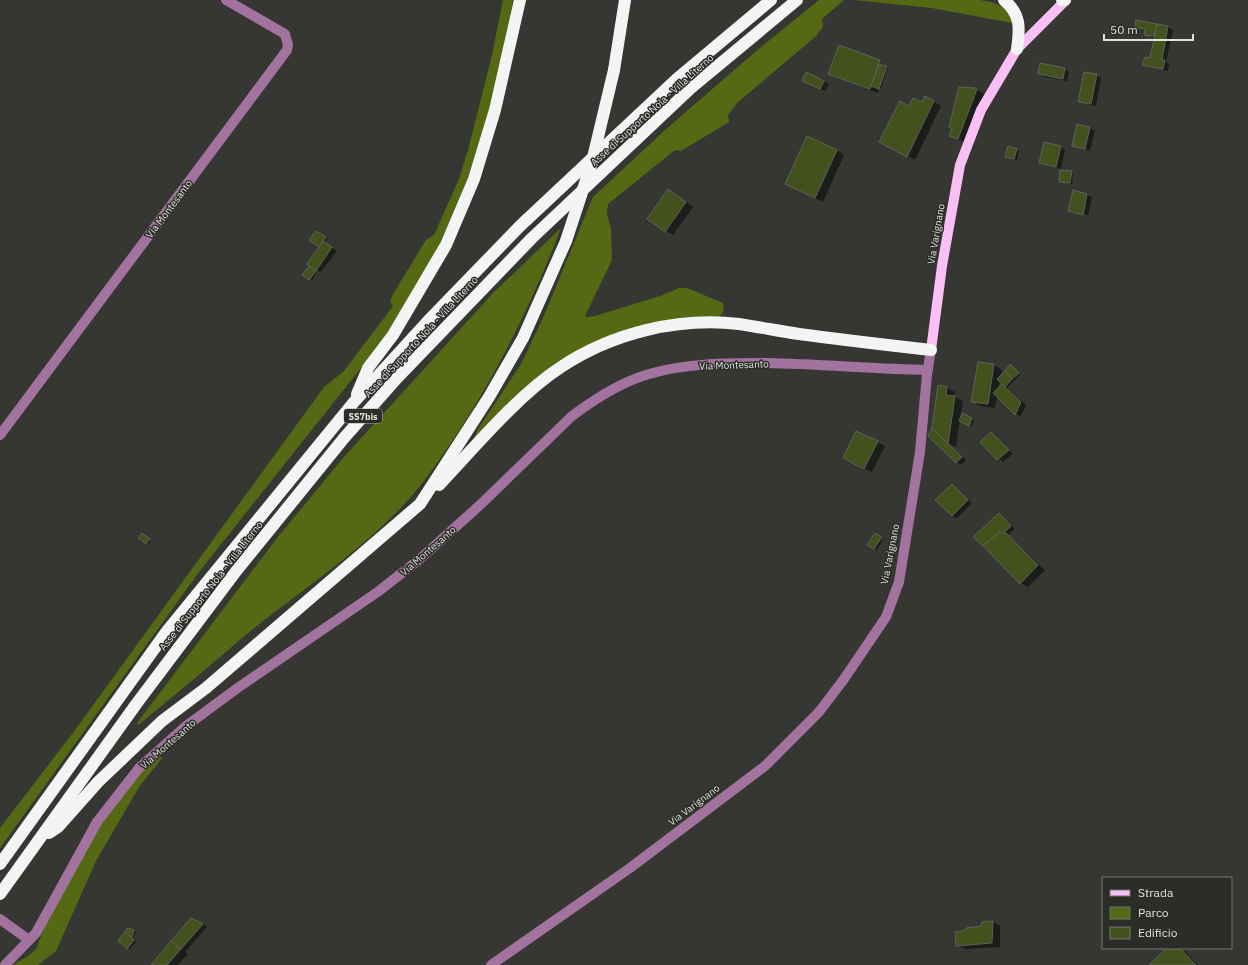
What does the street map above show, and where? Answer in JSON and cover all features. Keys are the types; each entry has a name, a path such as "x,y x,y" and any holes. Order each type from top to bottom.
{"highway":[{"path":"354,402 368,368 393,335 446,244 474,179 495,110 520,0"},
{"path":"420,504 489,397 523,338 566,241 592,162 614,70 625,0"},
{"path":"1004,0 1010,5 1018,18 1020,28 1017,49"},
{"name":"Asse di Supporto Nola - Villa Literno","path":"0,864 167,631 354,402 428,321 520,226 679,77 769,1"},
{"name":"Asse di Supporto Nola - Villa Literno","path":"0,894 137,703 237,570 344,438 397,378 532,238 691,88 796,1"},
{"path":"41,838 58,827 98,782 162,721 206,688 420,504 524,397 560,368 598,346 638,332 695,323 738,324 797,334 931,350"}],"main road":[{"name":"Via Varignano","path":"931,350 942,266 960,166 981,110 1017,49 1065,0"}],"street":[{"name":"Via Montesanto","path":"0,435 287,50 288,45 285,34 226,0"},
{"name":"Via Varignano","path":"491,965 630,868 765,766 819,712 844,679 886,617 899,582 920,452 931,350"},
{"name":"Via Montesanto","path":"5,965 29,940 38,928 98,822 113,800 149,758 186,726 215,704 379,591 421,558 480,505 572,416 588,404 619,386 650,374 711,363 787,364 928,370"},
{"path":"0,919 29,940"}],"green space":[{"path":"503,0 513,0 499,76 474,163 440,244 384,339 199,572 0,848 0,828 75,730 324,387 344,371 393,306 390,302 393,294 426,240 434,235 459,179 468,150 492,55"},
{"path":"819,0 844,0 822,19 823,27 815,37 737,103 728,115 729,122 681,151 675,150 608,204 607,214 611,229 612,260 585,316 595,316 660,296 679,288 687,288 723,303 724,310 721,315 717,319 599,341 473,440 478,429 521,364 543,318 593,197 665,130 755,52"},
{"path":"854,0 980,0 996,4 1005,9 1011,17 1012,23 932,8"},
{"path":"561,228 539,282 502,359 473,409 413,495 358,548 255,627 138,725 137,723 277,538 343,458 494,292"},
{"path":"157,757 163,757 139,787 96,861 56,951 38,965 13,965 36,949 51,911 90,839 132,780"}],"building":[{"path":"1136,20 1157,24 1154,36 1144,35 1145,29 1135,27"},
{"path":"1157,24 1168,26 1162,60 1165,60 1163,69 1142,65 1145,57 1150,58"},
{"path":"839,45 880,60 870,89 828,74"},
{"path":"1040,63 1065,68 1063,79 1038,74"},
{"path":"879,64 887,66 879,89 871,86"},
{"path":"806,72 824,81 820,89 802,81"},
{"path":"1084,72 1097,74 1091,104 1078,102"},
{"path":"959,87 977,89 958,139 949,136 952,129 949,127"},
{"path":"925,96 934,101 907,157 879,142 900,101 909,106 913,98 922,102"},
{"path":"1077,124 1090,127 1085,149 1072,146"},
{"path":"807,136 837,150 815,198 785,184"},
{"path":"1044,142 1061,146 1056,167 1039,163"},
{"path":"1008,146 1017,149 1014,159 1005,157"},
{"path":"1060,170 1072,171 1070,183 1059,182"},
{"path":"668,189 686,202 665,232 647,219"},
{"path":"1073,190 1087,194 1083,215 1068,211"},
{"path":"316,231 326,237 319,247 309,240"},
{"path":"323,241 332,247 316,271 307,264"},
{"path":"309,266 316,271 309,280 302,275"},
{"path":"978,362 994,364 988,404 971,402"},
{"path":"1010,364 1019,373 1012,379 1005,371"},
{"path":"1005,371 1012,379 1005,387 997,379"},
{"path":"1002,384 1021,402 1015,415 993,393"},
{"path":"938,385 947,387 946,395 955,396 948,444 932,428"},
{"path":"962,413 972,418 969,426 959,421"},
{"path":"932,428 962,457 956,463 928,436"},
{"path":"856,431 878,441 864,469 843,458"},
{"path":"991,432 1009,450 997,460 980,442"},
{"path":"952,484 968,500 952,516 935,500"},
{"path":"999,513 1011,526 1003,534 1000,531 983,546 973,537"},
{"path":"1000,531 1003,534 1005,532 1038,565 1020,584 983,546"},
{"path":"142,533 150,539 146,544 138,538"},
{"path":"875,533 882,537 874,549 867,545"},
{"path":"191,918 203,924 181,949 171,941"},
{"path":"993,921 992,943 956,946 955,932 966,930 966,928 981,926 982,922"},
{"path":"127,928 134,930 132,938 125,932"},
{"path":"125,932 134,940 127,949 118,941"},
{"path":"171,941 181,949 167,965 151,965"},
{"path":"1166,949 1181,949 1196,965 1149,965"}]}
